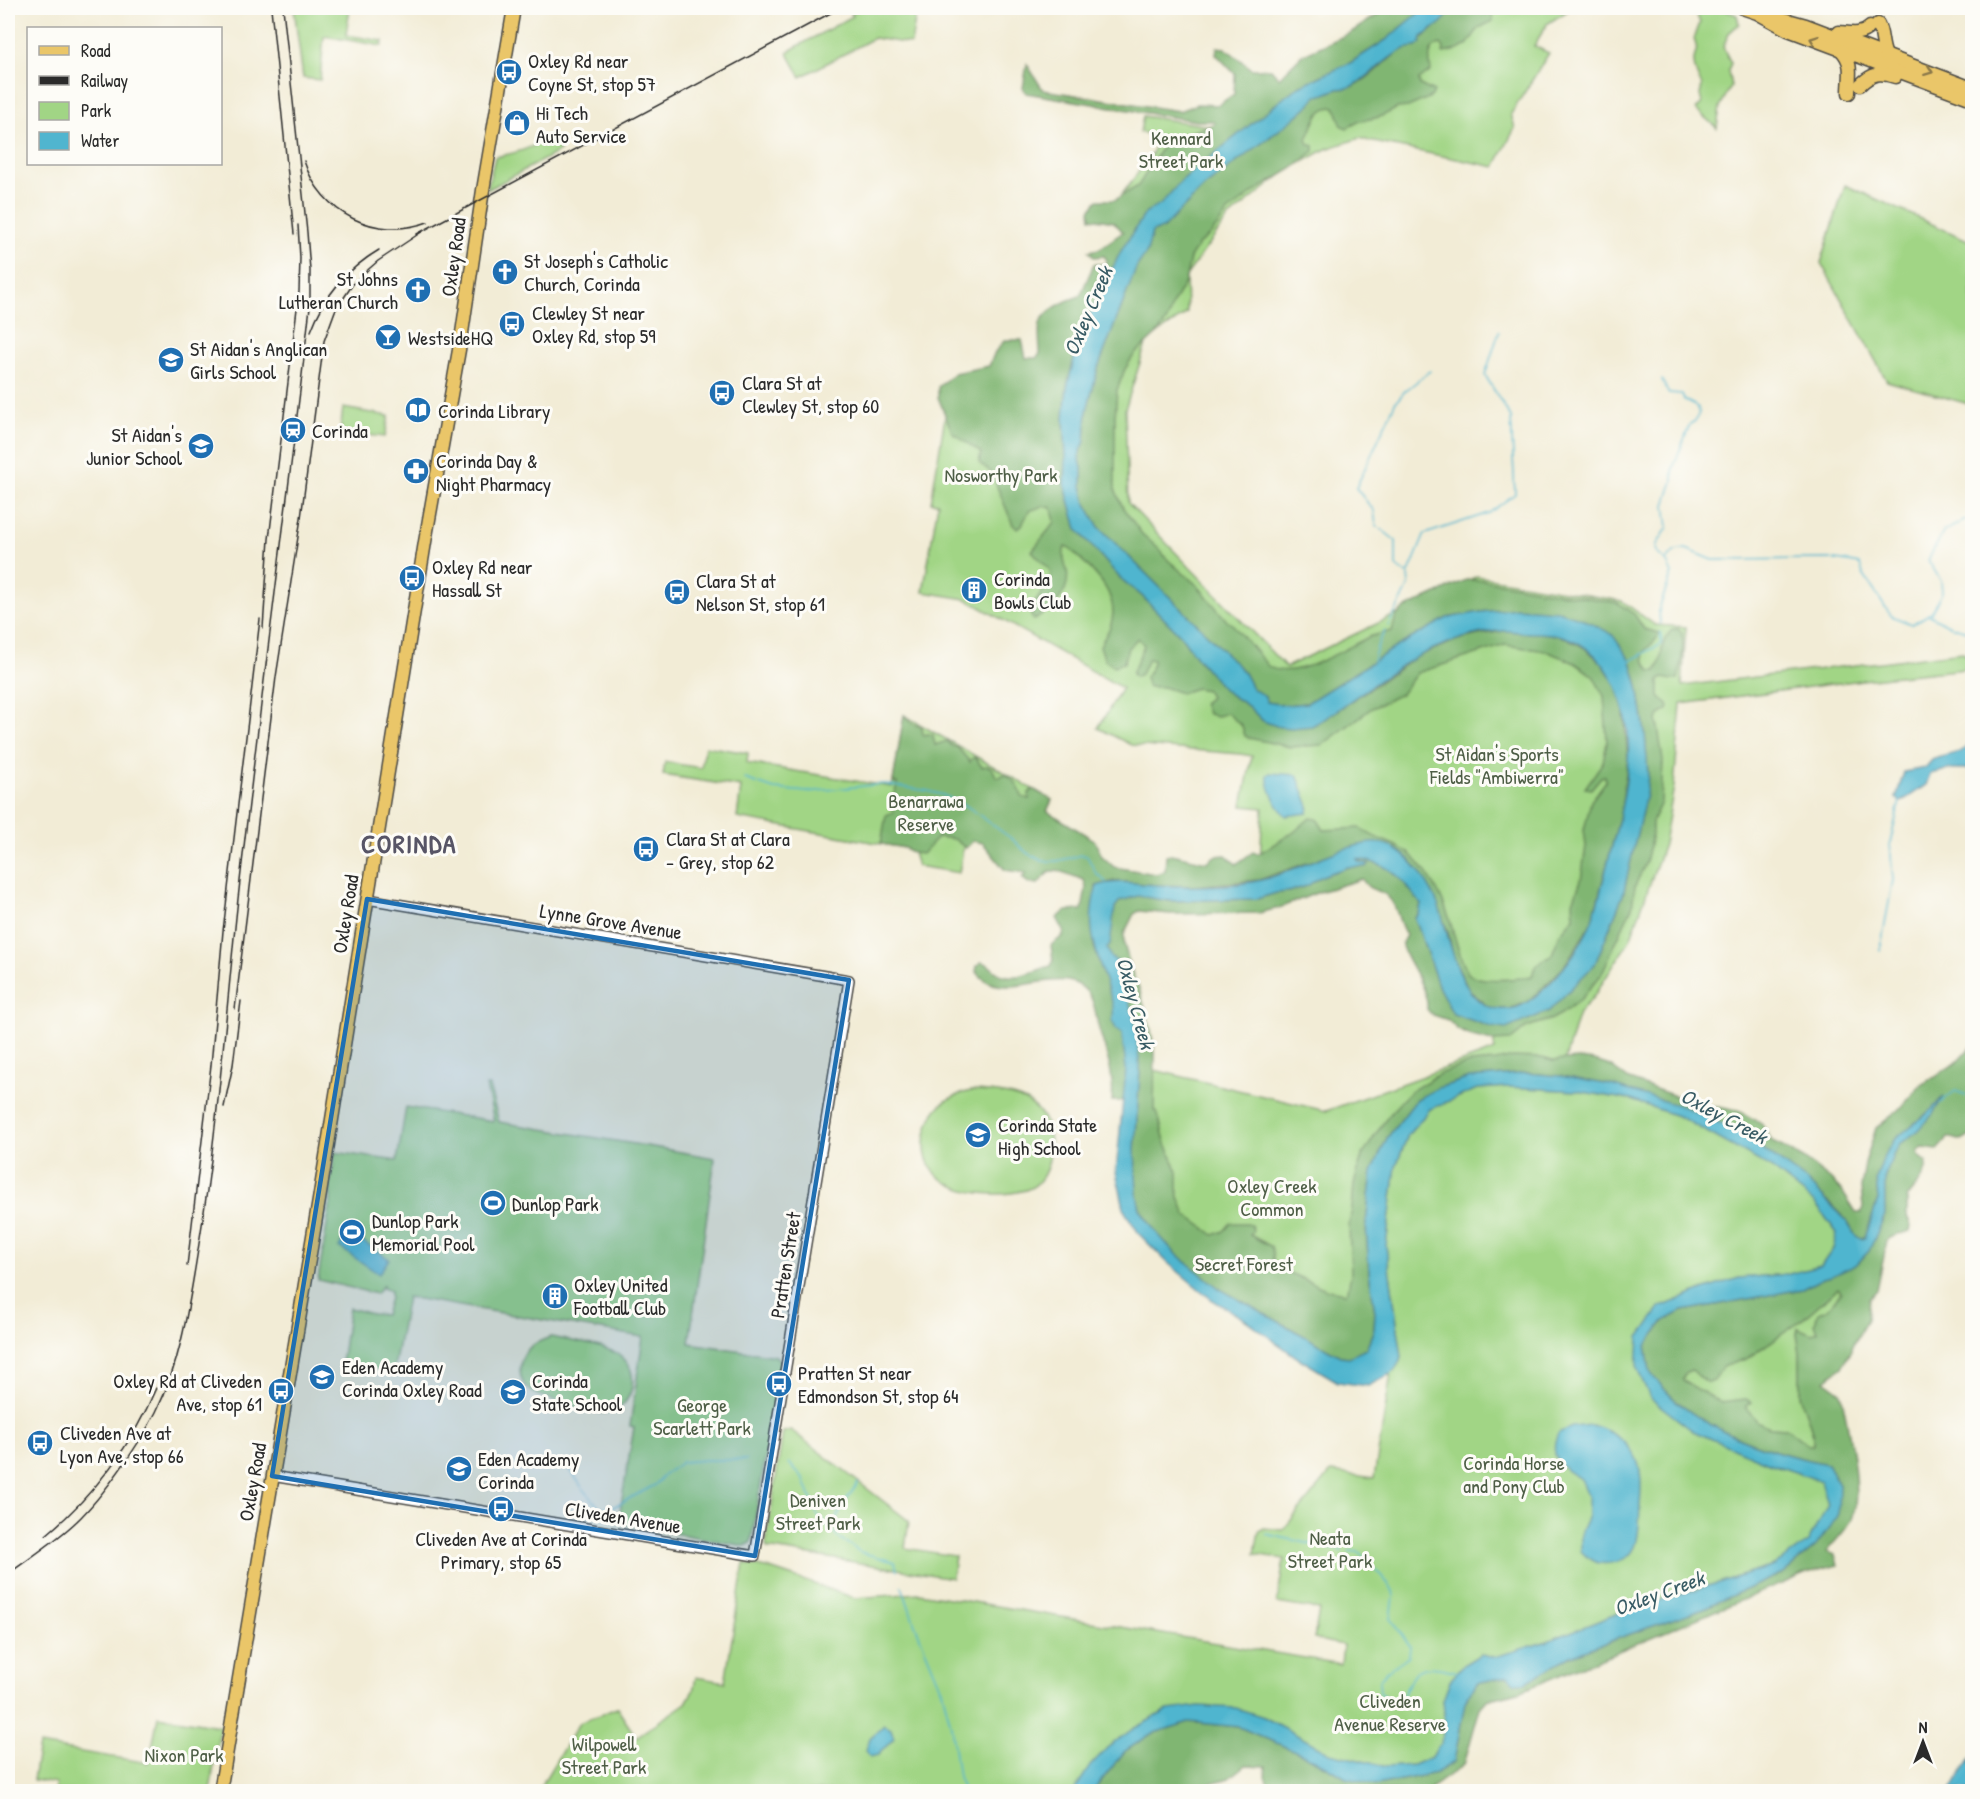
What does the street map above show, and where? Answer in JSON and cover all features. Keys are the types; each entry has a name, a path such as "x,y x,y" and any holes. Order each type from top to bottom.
{"main road":[{"name":"Oxley Road","path":"220,1791 320,1200 442,438 514,8"},
{"path":"1742,8 1784,18 1826,32 1972,87"},
{"path":"1757,13 1788,30 1972,99"},
{"path":"1826,32 1853,34 1866,31 1874,25 1882,31 1883,48 1886,55"},
{"path":"1840,50 1850,63 1849,93"},
{"path":"1860,85 1870,75 1884,73 1920,87 1926,82"}],"street":[{"name":"Lynne Grove Avenue","path":"367,899 849,980"},
{"name":"Pratten Street","path":"755,1556 849,980"},
{"name":"Cliveden Avenue","path":"272,1476 755,1556"}],"highlighted area":[{"path":"367,899 849,980 755,1556 272,1476"}],"green space":[{"path":"294,8 350,8 346,35 383,41 382,46 324,36 320,80 303,78"},
{"path":"862,8 917,8 911,44 874,38 801,77 787,52 853,16 851,13"},
{"name":"Nosworthy Park","path":"1388,8 1425,8 1386,40 1350,63 1299,86 1287,95 1182,180 1160,206 1146,212 1121,251 1091,312 1075,355 1067,387 1064,417 1065,485 1077,529 1120,578 1142,596 1181,636 1225,691 1248,706 1263,721 1326,718 1418,656 1457,640 1504,631 1547,633 1567,638 1585,648 1602,663 1615,683 1623,703 1628,758 1621,811 1592,922 1563,968 1528,1002 1509,1009 1495,1009 1487,1006 1468,989 1453,956 1448,931 1421,874 1410,860 1395,848 1346,849 1259,880 1194,886 1114,881 1096,886 1094,946 1122,1032 1126,1069 1124,1101 1112,1101 1111,1074 1094,1005 1080,986 1067,981 1051,981 1002,986 988,982 976,971 981,962 998,973 1010,976 1051,966 1053,961 1051,945 1063,936 1064,931 1057,918 1066,911 1082,910 1086,888 1084,880 1057,870 1048,873 1038,884 1029,883 1022,878 1026,873 1005,870 983,843 973,841 966,848 954,839 938,837 922,854 913,853 905,848 881,844 886,815 894,812 889,801 895,792 897,783 893,782 904,715 913,724 922,727 923,735 933,735 935,745 947,741 957,747 970,762 975,757 982,767 992,768 997,778 1005,774 1016,784 1022,797 1029,799 1029,793 1033,789 1052,800 1047,811 1094,840 1102,856 1114,867 1156,874 1165,871 1166,855 1171,854 1207,862 1215,856 1226,855 1236,864 1253,852 1258,854 1294,832 1310,818 1317,819 1324,830 1360,828 1409,854 1431,879 1443,902 1466,970 1474,977 1499,980 1532,976 1535,966 1552,954 1560,934 1574,917 1573,902 1581,880 1586,846 1584,830 1591,801 1606,781 1605,776 1601,777 1591,789 1585,788 1603,762 1607,742 1604,696 1593,676 1575,663 1546,651 1505,645 1417,673 1401,694 1372,708 1322,745 1290,747 1249,738 1245,736 1242,726 1227,713 1217,716 1208,714 1203,704 1210,697 1206,690 1196,688 1181,693 1163,687 1148,687 1145,678 1153,660 1148,659 1141,674 1136,677 1132,674 1144,645 1138,638 1128,648 1124,663 1114,666 1105,660 1100,646 1111,624 1112,602 1102,582 1070,549 1065,547 1064,550 1067,579 1063,594 1053,606 1034,620 1031,616 1033,605 1051,580 1050,570 1032,551 1055,522 1052,508 1043,506 1029,511 1022,525 1017,528 1013,525 991,472 979,463 981,453 952,432 938,397 938,387 954,373 989,366 995,352 1005,340 1022,340 1026,358 1036,358 1040,354 1039,331 1042,319 1057,306 1080,296 1094,264 1105,264 1107,260 1104,256 1094,257 1089,251 1099,249 1123,232 1114,222 1091,218 1090,210 1098,200 1115,200 1138,186 1167,139 1215,123 1026,93 1023,88 1027,64 1043,90 1179,111 1197,104 1218,105 1234,94 1235,74 1216,54 1217,47 1225,48 1252,69 1271,69 1279,78 1302,55 1350,33"},
{"name":"Secret Forest","path":"1454,8 1501,8 1492,11 1493,21 1479,28 1467,45 1458,50 1443,53 1444,48 1441,44 1433,48 1430,58 1431,71 1419,80 1420,85 1434,92 1431,97 1408,107 1398,108 1380,117 1360,121 1347,128 1342,126 1335,107 1324,110 1316,118 1307,139 1309,144 1314,146 1314,151 1292,169 1258,189 1228,212 1211,234 1199,244 1190,258 1185,283 1172,305 1168,319 1159,332 1134,355 1125,369 1117,390 1115,489 1123,508 1142,534 1198,586 1268,666 1279,670 1305,667 1369,637 1392,631 1396,616 1404,609 1466,580 1482,580 1618,603 1635,615 1644,629 1660,633 1644,653 1651,671 1656,671 1659,665 1664,640 1673,629 1678,629 1682,633 1683,644 1678,679 1663,678 1659,681 1659,696 1669,706 1668,710 1659,715 1657,720 1663,761 1661,802 1652,822 1646,862 1635,886 1632,907 1601,975 1581,999 1561,1014 1527,1027 1511,1040 1492,1041 1472,1036 1458,1030 1448,1020 1430,1014 1420,982 1403,949 1402,943 1406,935 1396,909 1386,895 1370,888 1362,879 1259,913 1170,914 1139,911 1134,914 1124,934 1124,944 1150,1026 1155,1053 1154,1111 1157,1111 1165,1141 1178,1172 1178,1194 1186,1215 1214,1235 1224,1231 1231,1223 1248,1223 1252,1226 1253,1232 1250,1235 1272,1247 1274,1266 1328,1290 1345,1293 1348,1290 1351,1274 1349,1225 1354,1184 1362,1156 1383,1123 1411,1091 1439,1074 1469,1063 1513,1057 1542,1058 1553,1061 1579,1059 1595,1061 1610,1066 1629,1080 1696,1103 1739,1111 1762,1124 1772,1141 1805,1160 1830,1179 1842,1191 1856,1213 1861,1213 1863,1208 1861,1188 1865,1163 1876,1128 1899,1110 1921,1085 1956,1063 1972,1046 1972,1135 1962,1141 1948,1138 1937,1150 1923,1148 1918,1151 1919,1156 1927,1162 1923,1177 1907,1197 1910,1231 1887,1241 1877,1290 1869,1298 1867,1319 1842,1367 1825,1380 1841,1392 1855,1474 1855,1506 1852,1519 1826,1552 1835,1555 1838,1565 1808,1573 1519,1692 1487,1700 1480,1708 1464,1764 1429,1791 1271,1791 1265,1776 1266,1766 1246,1765 1230,1778 1192,1791 1093,1791 1125,1751 1151,1734 1189,1722 1239,1727 1309,1757 1346,1778 1377,1785 1436,1773 1454,1762 1465,1701 1477,1683 1508,1676 1525,1683 1571,1655 1704,1608 1785,1572 1816,1546 1839,1485 1827,1464 1759,1446 1736,1437 1694,1414 1675,1400 1653,1376 1649,1367 1646,1346 1664,1321 1683,1311 1802,1289 1856,1265 1869,1251 1885,1215 1885,1176 1893,1155 1900,1144 1919,1130 1941,1099 1894,1140 1876,1179 1878,1200 1865,1238 1861,1239 1855,1235 1847,1221 1807,1181 1739,1132 1611,1085 1527,1073 1470,1078 1438,1088 1417,1099 1387,1138 1372,1172 1366,1223 1369,1272 1375,1312 1374,1329 1366,1349 1349,1357 1340,1356 1220,1289 1175,1253 1155,1231 1140,1209 1135,1151 1140,1069 1107,948 1115,907 1119,901 1138,896 1170,901 1257,899 1307,886 1322,876 1348,867 1365,867 1368,864 1359,862 1356,858 1379,864 1401,879 1421,904 1419,914 1415,918 1439,988 1453,1014 1491,1027 1595,964 1623,895 1646,794 1648,775 1638,686 1631,661 1518,608 1481,612 1447,618 1307,703 1285,705 1267,702 1265,697 1252,688 1243,671 1099,527 1086,504 1082,486 1079,456 1085,441 1087,410 1098,368 1137,266 1147,252 1152,232 1163,228 1204,187 1291,121 1316,96 1361,82 1401,50 1427,34","holes":["1838,1288 1841,1292 1828,1309 1818,1313 1815,1323 1818,1332 1812,1334 1798,1328 1797,1333 1800,1353 1800,1395 1813,1434 1813,1445 1808,1445 1786,1428 1769,1427 1758,1422 1747,1410 1747,1405 1751,1402 1746,1399 1720,1402 1683,1381 1685,1373 1692,1370 1704,1381 1709,1383 1714,1381 1722,1367 1746,1359 1798,1323"]},
{"name":"Oxley Creek Common","path":"1455,8 1572,8 1547,24 1534,46 1549,53 1511,114 1515,128 1495,167 1360,138 1326,149 1285,172 1228,218 1186,276 1187,313 1147,341 1125,409 1128,503 1286,667 1477,576 1622,601 1655,625 1686,627 1682,686 1963,652 1968,657 1972,657 1972,663 1969,663 1965,669 1681,704 1674,786 1664,844 1630,940 1592,999 1579,1013 1560,1076 1502,1074 1398,1122 1374,1329 1153,1203 1150,1069 1326,1111 1495,1050 1491,1027 1623,895 1646,794 1648,775 1583,619 1307,703 1117,545 1085,441 1152,232"},
{"path":"1699,8 1719,8 1737,15 1739,24 1729,33 1723,47 1731,63 1728,71 1731,86 1720,107 1717,128 1696,110 1702,103 1700,95 1702,86 1694,63 1696,48 1694,39 1700,23 1697,15"},
{"name":"Kennard Street Park","path":"1143,116 1241,131 1120,197 1152,154 1159,136 1140,132"},
{"path":"552,135 560,151 487,190 495,157 525,149"},
{"path":"1845,185 1972,242 1972,405 1887,381 1821,263"},
{"name":"St Aidan's Sports Fields \"Ambiwerra\"","path":"948,398 1064,417 1225,691 1478,635 1602,663 1621,811 1547,985 1468,989 1421,874 1259,880 1263,808 1242,806 1252,756 1131,745 1098,728 1122,688 966,599 923,592 938,503 931,502"},
{"path":"343,408 389,416 385,437 340,432"},
{"name":"Benarrawa Reserve","path":"904,715 1052,800 1047,811 1094,840 1087,856 970,808 959,873 917,866 913,853 905,848 737,818 741,787 663,775 665,762 701,768 705,746 748,753 747,763 892,787"},
{"name":"Dunlop Park","path":"486,1086 489,1086 499,1122 715,1158 689,1343 776,1356 781,1363 751,1543 745,1546 618,1523 634,1427 630,1426 643,1337 407,1297 393,1373 341,1364 349,1308 385,1315 390,1291 383,1288 383,1285 376,1294 318,1280 331,1201 330,1185 335,1152 397,1161 406,1107 494,1121"},
{"path":"1509,1087 1577,1091 1631,1100 1680,1117 1770,1167 1815,1203 1837,1233 1833,1249 1821,1266 1789,1274 1739,1278 1661,1307 1637,1368 1766,1462 1822,1481 1828,1505 1808,1542 1774,1566 1621,1612 1548,1641 1495,1657 1481,1654 1463,1665 1443,1700 1445,1723 1441,1743 1432,1757 1413,1765 1387,1767 1329,1753 1264,1717 1168,1710 1133,1729 1107,1748 1074,1791 537,1792 579,1723 617,1708 636,1737 686,1703 693,1691 696,1677 725,1682 744,1563 770,1569 855,1598 919,1593 1341,1664 1343,1645 1314,1639 1319,1610 1277,1603 1284,1559 1255,1554 1259,1531 1264,1528 1283,1530 1331,1472 1374,1478 1391,1374 1402,1357 1386,1246 1396,1166 1408,1135 1430,1109 1477,1089"},
{"path":"971,1091 1018,1098 1032,1105 1040,1113 1046,1124 1050,1150 1044,1175 1036,1184 1026,1190 1008,1193 989,1194 971,1191 953,1186 939,1177 929,1164 925,1148 928,1127 934,1113 949,1099"},
{"path":"1838,1288 1841,1292 1828,1309 1818,1332 1812,1335 1798,1328 1797,1333 1800,1353 1800,1395 1813,1434 1813,1445 1808,1445 1786,1428 1769,1427 1758,1422 1747,1410 1747,1405 1720,1402 1683,1381 1685,1373 1692,1369 1704,1381 1722,1367 1746,1359 1798,1323"},
{"path":"551,1337 599,1347 622,1357 629,1365 632,1375 630,1395 624,1403 617,1409 596,1412 539,1396 526,1387 520,1372 525,1352 533,1345"},
{"name":"Deniven Street Park","path":"791,1430 909,1521 905,1548 955,1556 952,1578 767,1548 783,1432"},
{"name":"Nixon Park","path":"158,1716 219,1726 210,1791 54,1791 56,1784 33,1780 39,1745 149,1763"}],"water":[{"name":"Oxley Creek","path":"1425,8 1455,8 1441,23 1422,37 1421,43 1416,47 1399,52 1356,84 1316,96 1291,121 1204,187 1163,228 1152,232 1147,252 1137,266 1098,368 1087,410 1085,441 1079,456 1086,504 1099,527 1243,671 1252,688 1265,697 1267,702 1285,705 1307,703 1447,618 1518,608 1558,611 1583,619 1612,634 1631,661 1638,686 1648,775 1646,794 1623,895 1595,964 1549,1011 1506,1029 1491,1027 1453,1014 1439,988 1415,918 1419,914 1421,904 1401,879 1379,864 1357,859 1359,862 1369,864 1365,867 1348,867 1322,876 1307,886 1257,899 1170,901 1138,896 1120,901 1115,907 1110,944 1107,948 1111,958 1117,961 1135,1021 1140,1069 1135,1151 1140,1209 1155,1231 1175,1253 1220,1289 1340,1356 1349,1357 1366,1349 1374,1329 1375,1312 1369,1272 1366,1223 1372,1172 1387,1138 1417,1099 1438,1088 1470,1078 1527,1073 1611,1085 1687,1108 1739,1132 1807,1181 1861,1239 1865,1238 1878,1200 1876,1179 1884,1156 1894,1140 1932,1109 1944,1096 1933,1114 1919,1130 1900,1144 1893,1155 1885,1176 1885,1215 1869,1251 1856,1265 1802,1289 1683,1311 1664,1321 1646,1346 1649,1367 1653,1376 1675,1400 1693,1414 1736,1437 1760,1446 1827,1464 1839,1485 1838,1516 1816,1546 1785,1572 1704,1608 1571,1655 1525,1683 1515,1683 1508,1676 1477,1683 1465,1702 1454,1762 1436,1773 1377,1785 1346,1778 1309,1757 1239,1727 1189,1722 1151,1734 1125,1751 1093,1791 1074,1791 1090,1766 1107,1748 1133,1729 1168,1710 1199,1706 1236,1708 1264,1717 1330,1753 1387,1767 1413,1765 1432,1757 1441,1743 1445,1723 1443,1700 1450,1681 1463,1665 1481,1654 1495,1657 1548,1641 1621,1612 1774,1566 1808,1542 1828,1505 1821,1481 1766,1462 1693,1431 1650,1398 1637,1368 1639,1337 1661,1307 1739,1278 1789,1274 1821,1266 1833,1249 1837,1233 1815,1203 1770,1167 1680,1117 1631,1100 1577,1091 1509,1087 1477,1089 1430,1109 1408,1135 1396,1166 1386,1246 1402,1357 1391,1374 1368,1386 1338,1382 1211,1299 1168,1263 1140,1235 1125,1212 1116,1172 1126,1069 1122,1033 1116,1029 1112,1021 1112,1001 1092,934 1093,899 1097,886 1119,882 1195,886 1249,882 1275,876 1357,845 1386,844 1407,858 1428,885 1441,913 1457,965 1473,995 1485,1005 1508,1009 1529,1001 1548,985 1581,942 1594,913 1615,836 1627,772 1626,722 1616,687 1607,671 1582,645 1565,637 1547,634 1499,631 1468,636 1405,664 1312,726 1279,727 1263,721 1248,706 1225,691 1181,636 1142,596 1120,578 1077,529 1065,485 1064,417 1067,387 1075,355 1091,312 1121,251 1146,212 1160,205 1182,180 1299,86 1350,63 1386,40"},
{"path":"1972,743 1972,769 1952,769 1930,774 1926,785 1901,802 1896,798 1904,772 1925,768 1933,759 1960,752"},
{"path":"1270,773 1297,775 1309,806 1308,813 1286,816 1271,792 1267,775"},
{"path":"349,1232 389,1259 379,1274 339,1247"},
{"path":"1592,1425 1622,1440 1638,1462 1641,1487 1638,1537 1632,1552 1616,1562 1597,1562 1581,1551 1581,1531 1588,1516 1588,1495 1581,1479 1567,1471 1555,1454 1554,1448 1559,1432 1572,1427"},
{"path":"884,1725 891,1729 894,1738 878,1755 870,1757 866,1750 870,1738"},
{"path":"1972,1757 1972,1791 1951,1791 1953,1787"}],"waterway":[{"path":"1388,626 1409,586 1408,575 1425,534 1489,513 1515,494 1511,418 1485,375 1499,332"},
{"path":"1407,574 1396,566 1396,541 1376,525 1374,511 1356,488 1395,403 1405,391 1430,371"},
{"path":"1662,380 1668,393 1682,394 1684,400 1698,407 1699,413 1695,421 1690,424 1673,468 1673,481 1665,505 1668,527 1656,546 1657,553 1666,561"},
{"path":"1660,624 1659,609 1672,573 1666,561 1675,551 1686,549 1713,560 1830,559 1860,564 1863,574 1891,616 1912,624 1931,613 1942,592 1941,581 1928,560 1944,531 1972,517"},
{"path":"1928,614 1950,626 1967,631"},
{"path":"1373,661 1379,641 1385,631"},
{"path":"1630,661 1661,644 1661,632"},
{"path":"745,779 774,789 807,792 883,784 943,795 968,807 1012,839 1027,853 1042,861 1087,856 1096,873 1106,882"},
{"path":"1880,951 1893,880 1890,843 1900,801"},
{"path":"1940,1103 1955,1091 1972,1097"},
{"path":"566,1463 581,1486 598,1506 604,1508 615,1506 655,1485 666,1473 682,1462 747,1460"},
{"path":"789,1463 804,1480 817,1514 838,1537 860,1552 895,1562 897,1571"},
{"path":"831,1530 841,1508 858,1483"},
{"path":"1266,1534 1342,1551"},
{"path":"1349,1551 1362,1555 1393,1591 1391,1618 1410,1647 1409,1656 1388,1670 1379,1680 1380,1693 1389,1699 1401,1698 1412,1677 1421,1669 1433,1667 1457,1672"},
{"path":"902,1586 942,1690 951,1726 958,1777 964,1792"}],"railway":[{"path":"271,8 294,234"},
{"path":"8,1574 77,1521 109,1484 140,1439 156,1412 172,1373 191,1291 205,1208 237,908 310,307 307,232 283,8"},
{"path":"417,234 840,8"},
{"path":"304,161 312,180 323,196 353,219 389,228 408,227 428,222"},
{"path":"263,628 269,539 299,292 298,225"},
{"path":"235,1009 276,677 301,518 324,341 335,311 355,281 378,261 423,231"},
{"path":"311,331 316,318 338,284 379,250"},
{"path":"187,1266 260,619"},
{"path":"224,1107 233,1065 241,1001"},
{"path":"46,1535 80,1503 110,1468 136,1429 156,1388"}],"place":[{"name":"Oxley Rd near Coyne St, stop 57","path":"509,72"},
{"name":"Hi Tech Auto Service","path":"517,123"},
{"name":"St Joseph's Catholic Church, Corinda","path":"505,272"},
{"name":"St Johns Lutheran Church","path":"418,290"},
{"name":"Clewley St near Oxley Rd, stop 59","path":"512,324"},
{"name":"WestsideHQ","path":"388,337"},
{"name":"St Aidan's Anglican Girls School","path":"171,360"},
{"name":"Clara St at Clewley St, stop 60","path":"722,393"},
{"name":"Corinda Library","path":"418,410"},
{"name":"Corinda","path":"293,430"},
{"name":"St Aidan's Junior School","path":"201,446"},
{"name":"Corinda Day & Night Pharmacy","path":"416,471"},
{"name":"Oxley Rd near Hassall St","path":"412,578"},
{"name":"Corinda Bowls Club","path":"974,590"},
{"name":"Clara St at Nelson St, stop 61","path":"677,592"},
{"name":"Clara St at Clara - Grey, stop 62","path":"646,849"},
{"name":"Corinda State High School","path":"978,1135"},
{"name":"Dunlop Park","path":"493,1203"},
{"name":"Dunlop Park Memorial Pool","path":"352,1232"},
{"name":"Oxley United Football Club","path":"555,1296"},
{"name":"Eden Academy Corinda Oxley Road","path":"322,1377"},
{"name":"Pratten St near Edmondson St, stop 64","path":"779,1384"},
{"name":"Oxley Rd at Cliveden Ave, stop 61","path":"281,1391"},
{"name":"Corinda State School","path":"513,1392"},
{"name":"Cliveden Ave at Lyon Ave, stop 66","path":"40,1443"},
{"name":"Eden Academy Corinda","path":"459,1469"},
{"name":"Cliveden Ave at Corinda Primary, stop 65","path":"501,1509"}],"district":[{"name":"CORINDA","path":"409,843"}],"park label":[{"name":"George Scarlett Park","path":"702,1416"},
{"name":"Corinda Horse and Pony Club","path":"1514,1474"},
{"name":"Neata Street Park","path":"1330,1548"},
{"name":"Cliveden Avenue Reserve","path":"1390,1712"},
{"name":"Wilpowell Street Park","path":"604,1754"}]}
